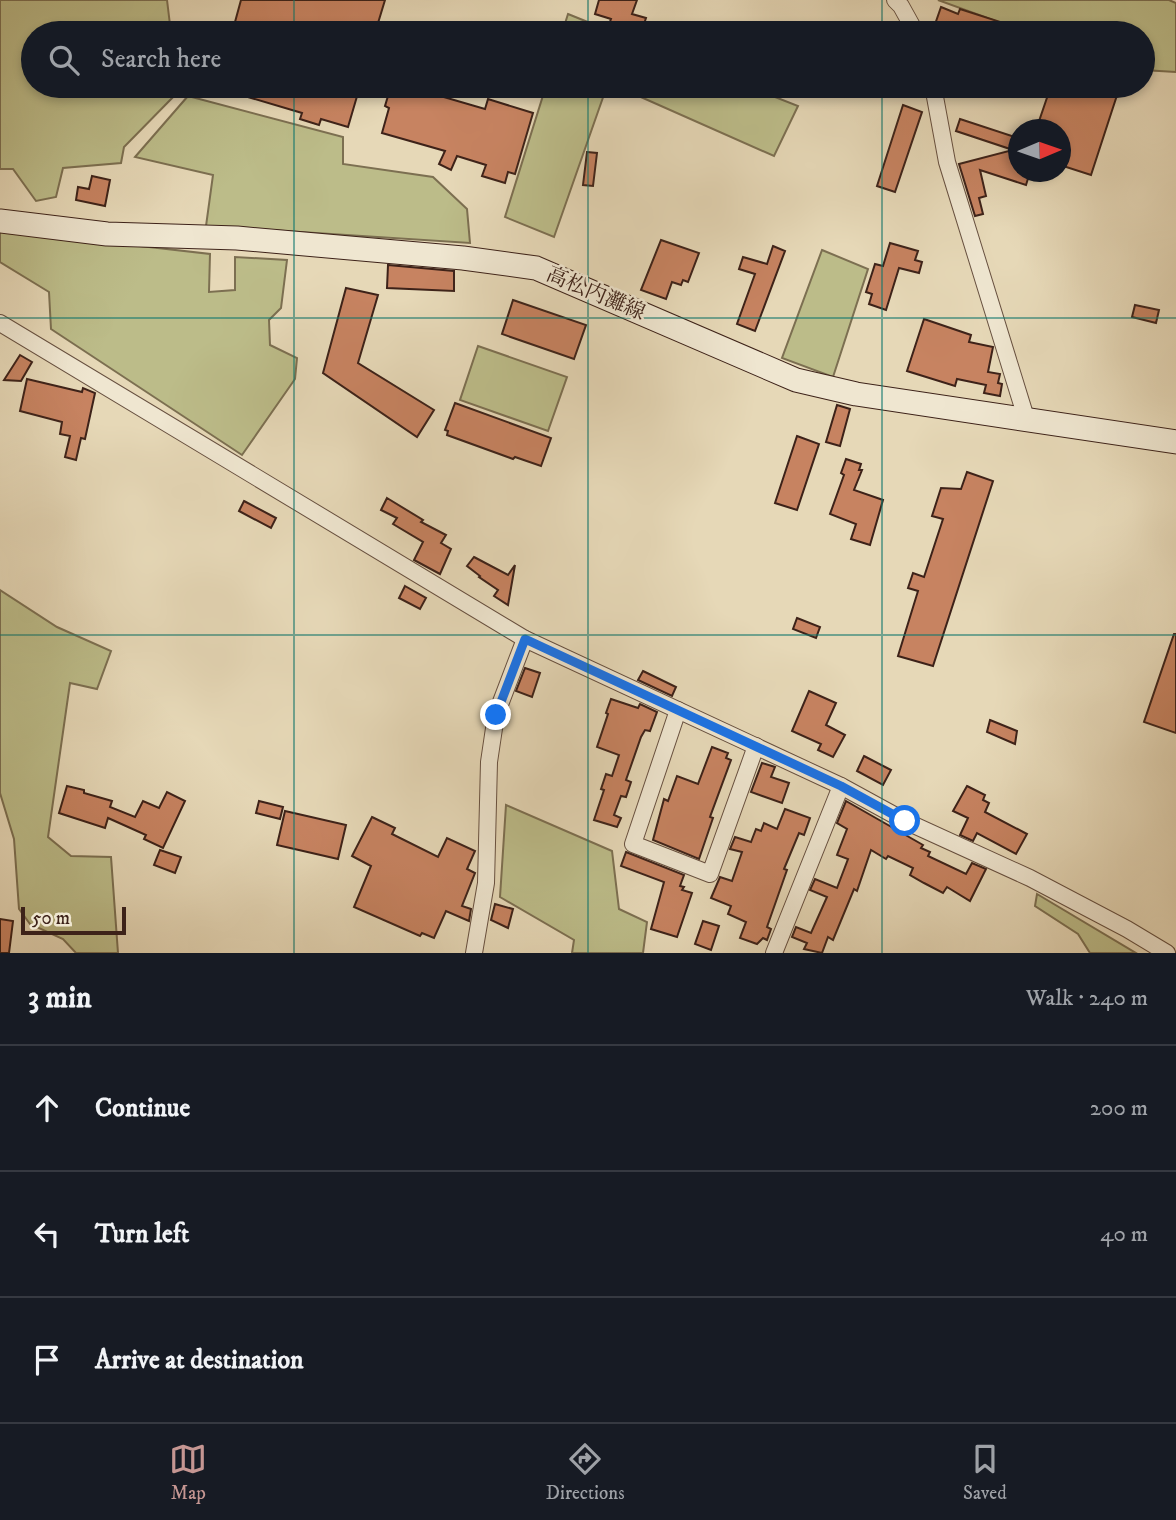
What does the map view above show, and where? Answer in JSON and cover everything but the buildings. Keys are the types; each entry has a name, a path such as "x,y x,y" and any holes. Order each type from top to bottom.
{"main road":[{"name":"高松内灘線","path":"0,221 107,234 250,240 463,258 536,268 796,380 856,394 1176,442"}],"street":[{"path":"895,0 909,21"},
{"path":"935,98 947,162 1027,421"},
{"path":"0,323 525,639 841,786 905,821 1030,878 1167,953"},
{"path":"474,953 486,883 489,762 496,715 525,639"},
{"path":"678,710 633,844 710,874 756,746"},
{"path":"774,953 841,786"}],"green space":[{"path":"0,0 167,0 170,21 21,21 21,98 172,98 124,147 121,163 63,168 56,197 36,201 13,169 0,169"},
{"path":"938,0 1169,0 1176,3 1176,72 1155,71 1155,21 996,21"},
{"path":"568,14 585,21 566,21"},
{"path":"186,98 196,98 343,137 343,164 433,177 467,209 470,243 206,226 213,175 135,157"},
{"path":"542,98 603,98 554,237 505,217"},
{"path":"643,98 778,98 798,106 774,156"},
{"path":"0,230 210,254 209,292 235,290 235,257 287,260 281,308 269,320 270,345 297,358 295,379 242,455 51,329 49,292 0,262"},
{"path":"822,250 868,269 833,377 782,358"},
{"path":"478,346 567,377 548,431 460,400"},
{"path":"0,590 57,627 111,651 97,689 70,683 48,837 71,856 111,857 118,953 76,953 63,939 30,924 19,909 14,839 0,793"},
{"path":"506,805 612,851 619,909 647,922 643,953 572,953 574,940 500,897"},
{"path":"1037,894 1136,953 1090,953 1078,934 1035,906"}],"route":[{"path":"496,715 525,639 841,786 905,821"}]}
